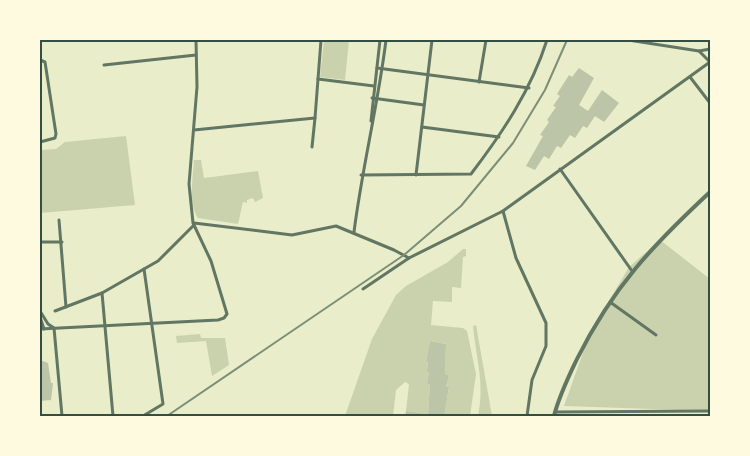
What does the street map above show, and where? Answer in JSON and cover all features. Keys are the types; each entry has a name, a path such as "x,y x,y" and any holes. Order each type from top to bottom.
{"street":[{"path":"40,317 42,329 224,318 228,314 211,262 194,224 189,184 194,130 196,40"},
{"path":"312,147 321,40"},
{"path":"370,129 380,40"},
{"path":"354,232 361,175 370,129 379,98 386,40"},
{"path":"416,175 432,40"},
{"path":"479,82 486,40"},
{"path":"361,175 471,174 500,137 529,88 548,40"},
{"path":"628,40 699,51 710,49"},
{"path":"363,289 409,258 502,211 560,168 690,78 710,62 699,51"},
{"path":"104,64 196,55"},
{"path":"40,60 45,62 56,134 55,138 50,141 40,142"},
{"path":"377,68 529,88"},
{"path":"690,78 710,103"},
{"path":"318,79 374,86"},
{"path":"372,98 424,104"},
{"path":"194,130 315,118"},
{"path":"422,126 500,137"},
{"path":"560,168 632,271"},
{"path":"710,192 660,240 632,271 610,301 590,333 564,387 554,414 675,414 710,411"},
{"path":"502,211 516,258 546,323 546,346 532,380 527,416"},
{"path":"59,220 66,307"},
{"path":"194,224 292,234 329,226 354,232 409,258"},
{"path":"55,312 102,293 158,261 194,224"},
{"path":"40,242 62,242"},
{"path":"143,416 163,404 144,269"},
{"path":"102,293 114,416"},
{"path":"610,301 656,335"},
{"path":"40,311 48,324 54,328"},
{"path":"54,328 62,416"}],"green space":[{"path":"324,40 349,40 345,80 320,77"},
{"path":"126,136 135,205 40,213 40,150 56,149 65,142"},
{"path":"194,160 201,160 204,178 258,171 263,198 255,202 253,198 247,200 247,203 243,202 238,224 198,218 192,198"},
{"path":"660,240 710,279 710,411 564,406 590,333 629,267"},
{"path":"463,249 466,249 466,256 463,257 461,288 452,287 452,302 433,301 431,325 463,328 467,331 476,374 470,416 444,415 449,388 446,387 449,375 445,374 446,344 430,341 426,361 428,361 427,371 429,372 427,384 430,384 428,414 406,411 409,384 405,382 396,390 393,416 345,416 372,339 396,295 406,286 448,262"},
{"path":"476,325 492,416 478,416 481,393 473,326"},
{"path":"200,334 201,338 225,338 229,365 212,376 206,341 177,343 176,336"}],"building":[{"path":"579,68 594,78 579,105 588,111 602,90 619,103 604,122 595,116 587,128 583,126 575,138 570,135 561,148 557,146 549,159 544,156 535,170 526,166 543,136 540,135 549,122 547,120 556,107 553,106 560,96 557,94 569,75 572,77"},
{"path":"430,341 446,344 445,374 449,375 446,387 449,387 444,416 405,416 406,411 428,414 430,384 427,384 429,372 427,372 428,361 426,361"},
{"path":"40,362 48,363 51,383 53,383 51,400 40,401"}],"railway":[{"path":"167,416 404,255 461,206 513,143 545,90 567,40"}]}
